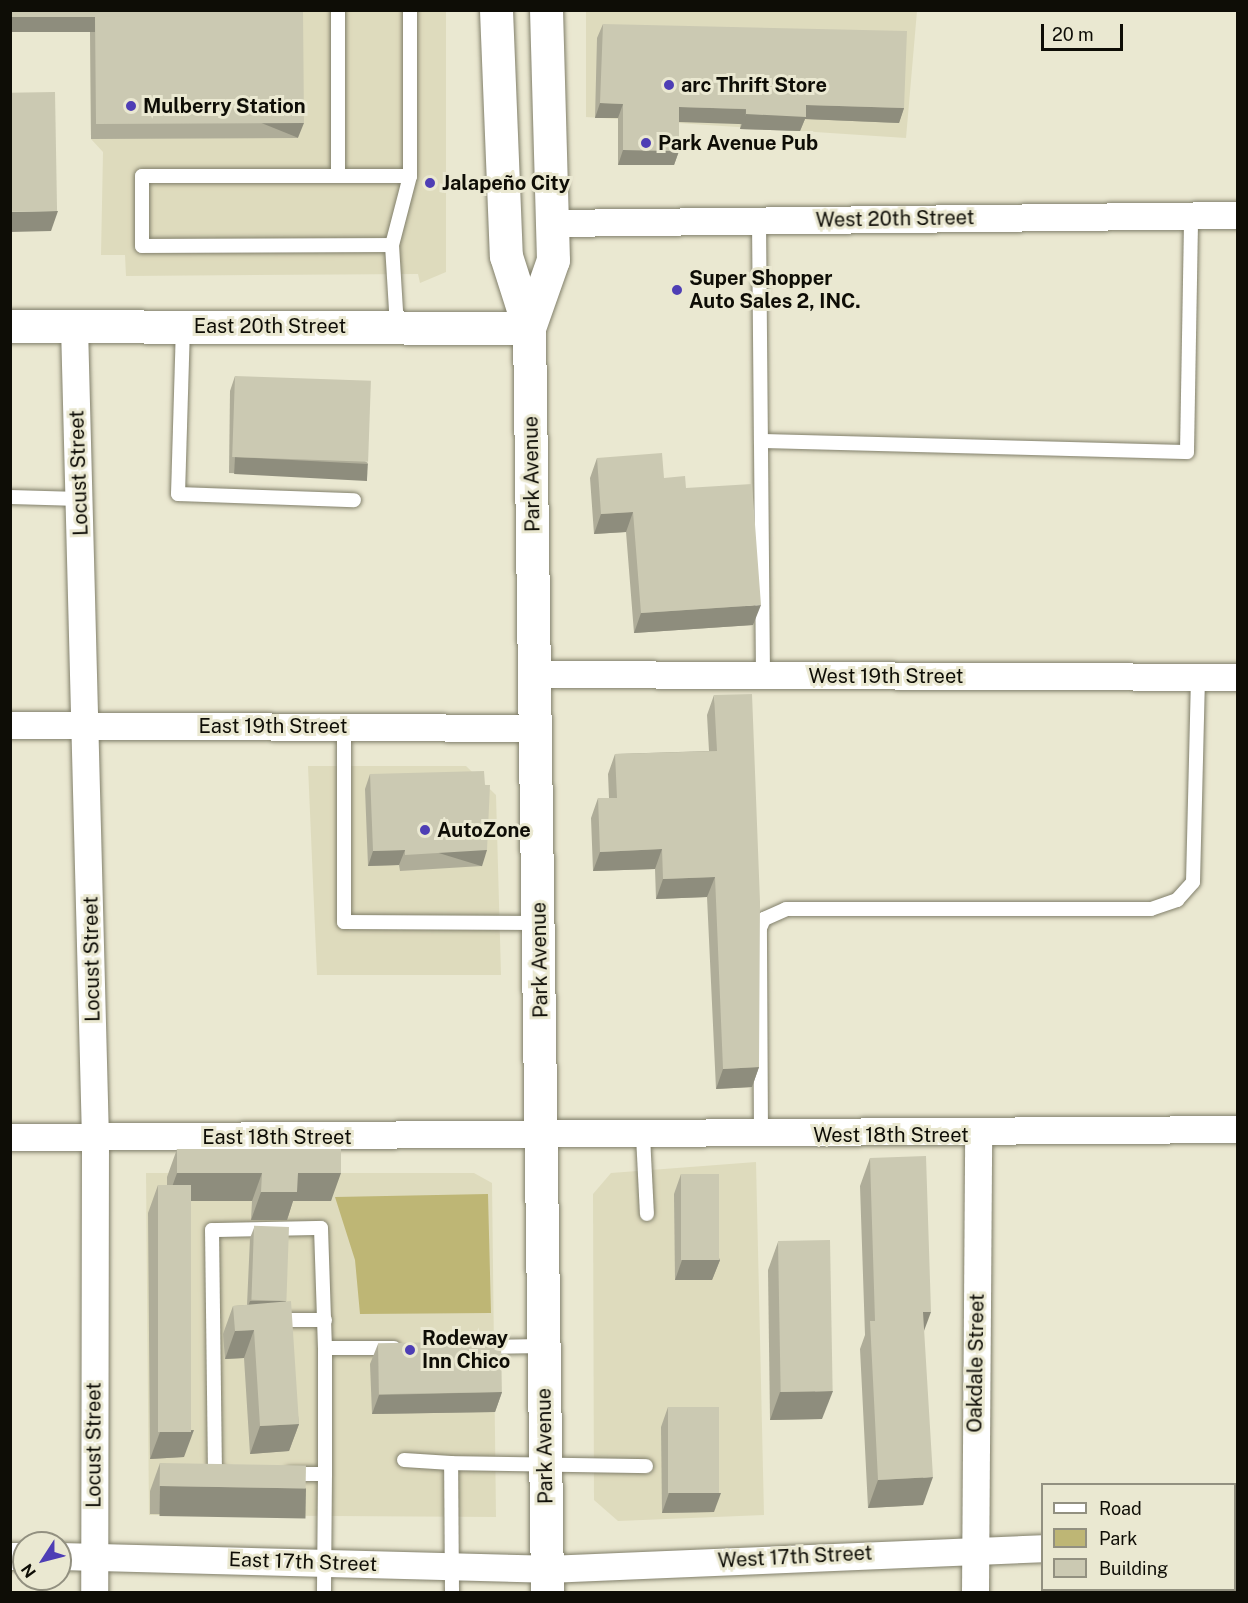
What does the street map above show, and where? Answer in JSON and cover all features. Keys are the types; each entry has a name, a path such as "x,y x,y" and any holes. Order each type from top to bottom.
{"main road":[{"name":"Park Avenue","path":"496,10 506,256 529,328 544,1136 543,1346 547,1581"},
{"name":"Park Avenue","path":"529,328 553,260 546,10"},
{"name":"East 20th Street","path":"10,326 529,328"}],"street":[{"name":"West 20th Street","path":"552,223 1238,215"},
{"name":"Locust Street","path":"74,326 88,725 95,1138 94,1593"},
{"name":"West 19th Street","path":"536,674 1238,677"},
{"name":"East 19th Street","path":"10,725 535,728"},
{"name":"West 18th Street","path":"544,1136 978,1134 1238,1129"},
{"name":"Oakdale Street","path":"975,1593 978,1134"},
{"name":"East 18th Street","path":"10,1137 544,1136"},
{"name":"West 17th Street","path":"547,1581 974,1548 1041,1548"},
{"name":"East 17th Street","path":"72,1556 324,1563 451,1580 547,1581"}],"lane":[{"path":"338,10 338,176"},
{"path":"397,326 392,245 410,176 410,10"},
{"path":"392,245 142,246 142,176 410,176"},
{"path":"761,441 1186,452 1191,215"},
{"path":"759,221 763,675"},
{"path":"183,326 178,494 354,500"},
{"path":"10,497 80,499"},
{"path":"761,1135 760,928 764,920 786,909 1151,909 1177,900 1193,882 1198,676"},
{"path":"344,726 344,922 539,923"},
{"path":"643,1136 647,1214"},
{"path":"237,1474 215,1474 219,1320 212,1230 321,1227 326,1348 324,1593"},
{"path":"258,1320 325,1320"},
{"path":"463,1347 543,1346"},
{"path":"326,1348 406,1348"},
{"path":"404,1460 546,1466 646,1466"},
{"path":"451,1463 451,1580"},
{"path":"270,1474 325,1474"}],"shaded area":[{"path":"90,11 446,11 446,272 420,283 418,274 126,276 125,255 101,255 103,152 91,139"},
{"path":"586,11 917,11 906,138 586,117"},
{"path":"308,766 466,766 496,795 501,975 317,975"},
{"path":"756,1162 764,1515 618,1521 594,1500 593,1194 611,1173"},
{"path":"146,1173 474,1173 492,1183 496,1517 149,1515"}],"green space":[{"path":"488,1194 491,1313 360,1314 355,1260 335,1197"}],"building":[{"path":"10,10 303,10 304,123 96,124 95,17 10,17"},
{"path":"603,24 907,31 904,108 806,105 806,117 746,114 746,109 679,107 679,151 623,150 623,104 600,103"},
{"path":"55,92 57,211 12,212 10,93"},
{"path":"235,376 371,381 368,462 232,457"},
{"path":"662,453 664,478 685,476 686,488 752,484 761,605 641,613 633,512 601,514 597,458"},
{"path":"752,694 760,902 759,1067 723,1069 715,877 663,879 662,849 600,852 598,798 617,798 615,754 717,751 714,695"},
{"path":"484,771 485,785 490,785 487,850 405,855 405,850 373,851 370,774"},
{"path":"177,1149 341,1149 341,1173 298,1173 297,1192 261,1192 262,1173 177,1173"},
{"path":"926,1156 931,1312 923,1312 933,1477 878,1480 870,1321 875,1321 870,1158"},
{"path":"681,1174 719,1174 719,1260 681,1260"},
{"path":"158,1185 191,1185 191,1432 158,1432"},
{"path":"254,1226 289,1227 286,1301 251,1300"},
{"path":"830,1240 833,1391 781,1392 778,1241"},
{"path":"291,1301 299,1424 260,1426 254,1330 235,1331 233,1306"},
{"path":"501,1341 502,1392 379,1394 378,1343"},
{"path":"668,1407 719,1407 719,1493 668,1493"},
{"path":"160,1463 306,1466 306,1489 160,1486"}],"place":[{"name":"arc Thrift Store","path":"669,85"},
{"name":"Mulberry Station","path":"131,106"},
{"name":"Park Avenue Pub","path":"646,143"},
{"name":"Jalapeño City","path":"430,183"},
{"name":"Super Shopper Auto Sales 2, INC.","path":"677,290"},
{"name":"AutoZone","path":"425,830"},
{"name":"Rodeway Inn Chico","path":"410,1350"}]}
